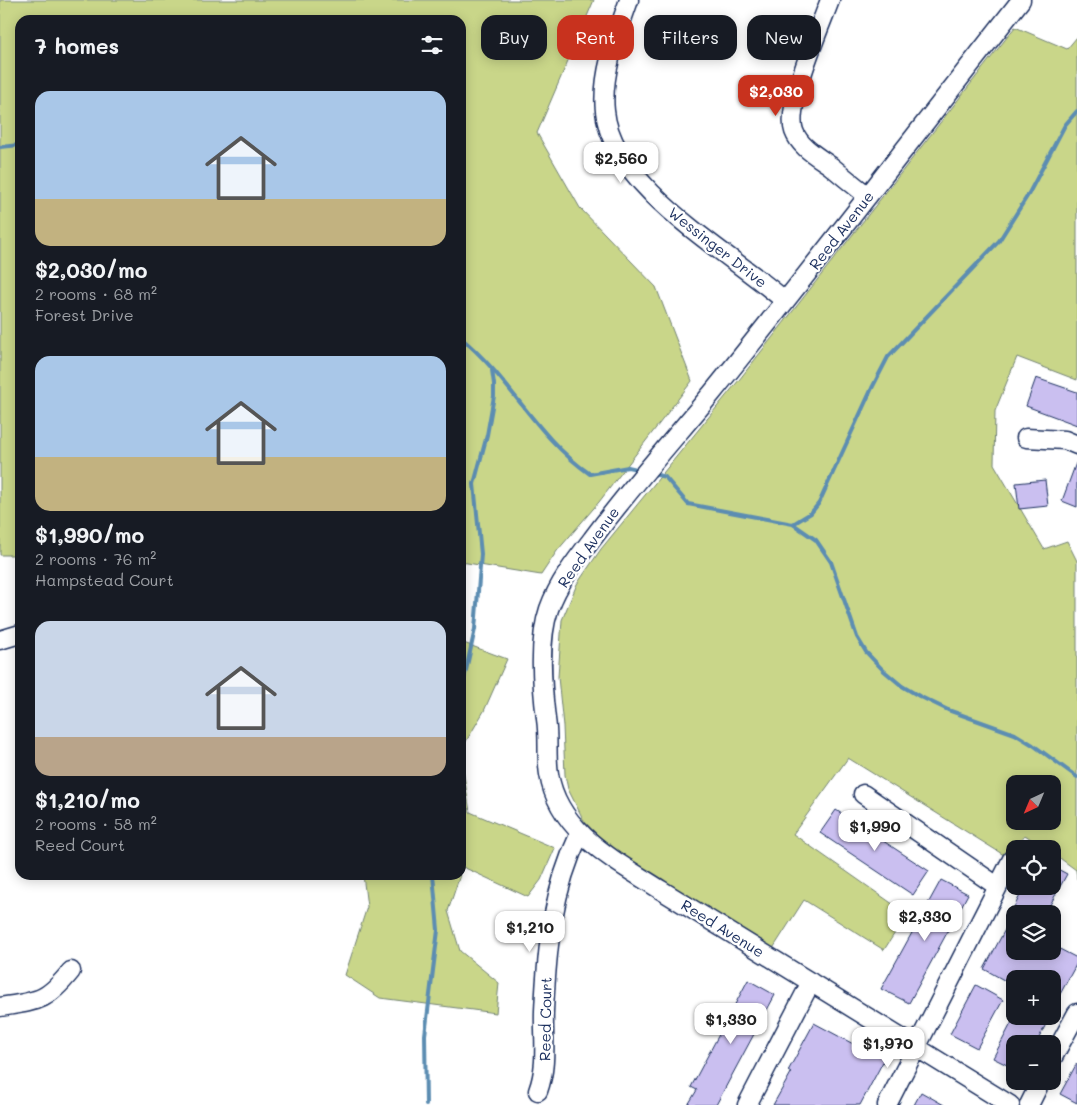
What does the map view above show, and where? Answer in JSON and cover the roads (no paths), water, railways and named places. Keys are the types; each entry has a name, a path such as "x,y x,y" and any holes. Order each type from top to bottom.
{"street":[{"name":"Wessinger Drive","path":"629,0 614,50 604,98 604,112 608,130 617,149 639,181 660,201 785,301"},
{"path":"830,0 798,89 792,120 794,131 812,152 868,196"},
{"name":"Reed Avenue","path":"1010,1105 661,890 607,855 580,833 560,808 552,788 549,774 542,676 546,619 561,583 623,497 785,301 1021,0"},
{"path":"1026,438 1065,440 1077,445"},
{"path":"0,640 15,636"},
{"path":"863,794 997,886"},
{"name":"Reed Court","path":"538,1090 542,1080 546,1051 544,1010 546,955 550,926 559,885 580,833"},
{"path":"887,1105 1006,870"},
{"path":"0,1007 44,998 56,990 71,971"},
{"path":"747,1105 811,982"},
{"path":"1061,1042 1077,1013"},
{"path":"1029,1105 1036,1090"}],"waterway":[{"path":"793,524 811,513 819,503 888,357 999,241 1028,195 1065,125 1077,111"},
{"path":"0,147 15,146"},
{"path":"466,342 495,371 554,442 590,474 628,467 641,470"},
{"path":"466,670 475,629 481,554 474,484 487,435 494,396 492,370"},
{"path":"650,473 665,477 688,504 793,524 816,540 831,562 857,637 866,652 883,670 902,686 919,696 948,710 1015,734 1077,777"},
{"path":"426,1105 425,1035 438,930 433,880"}]}
